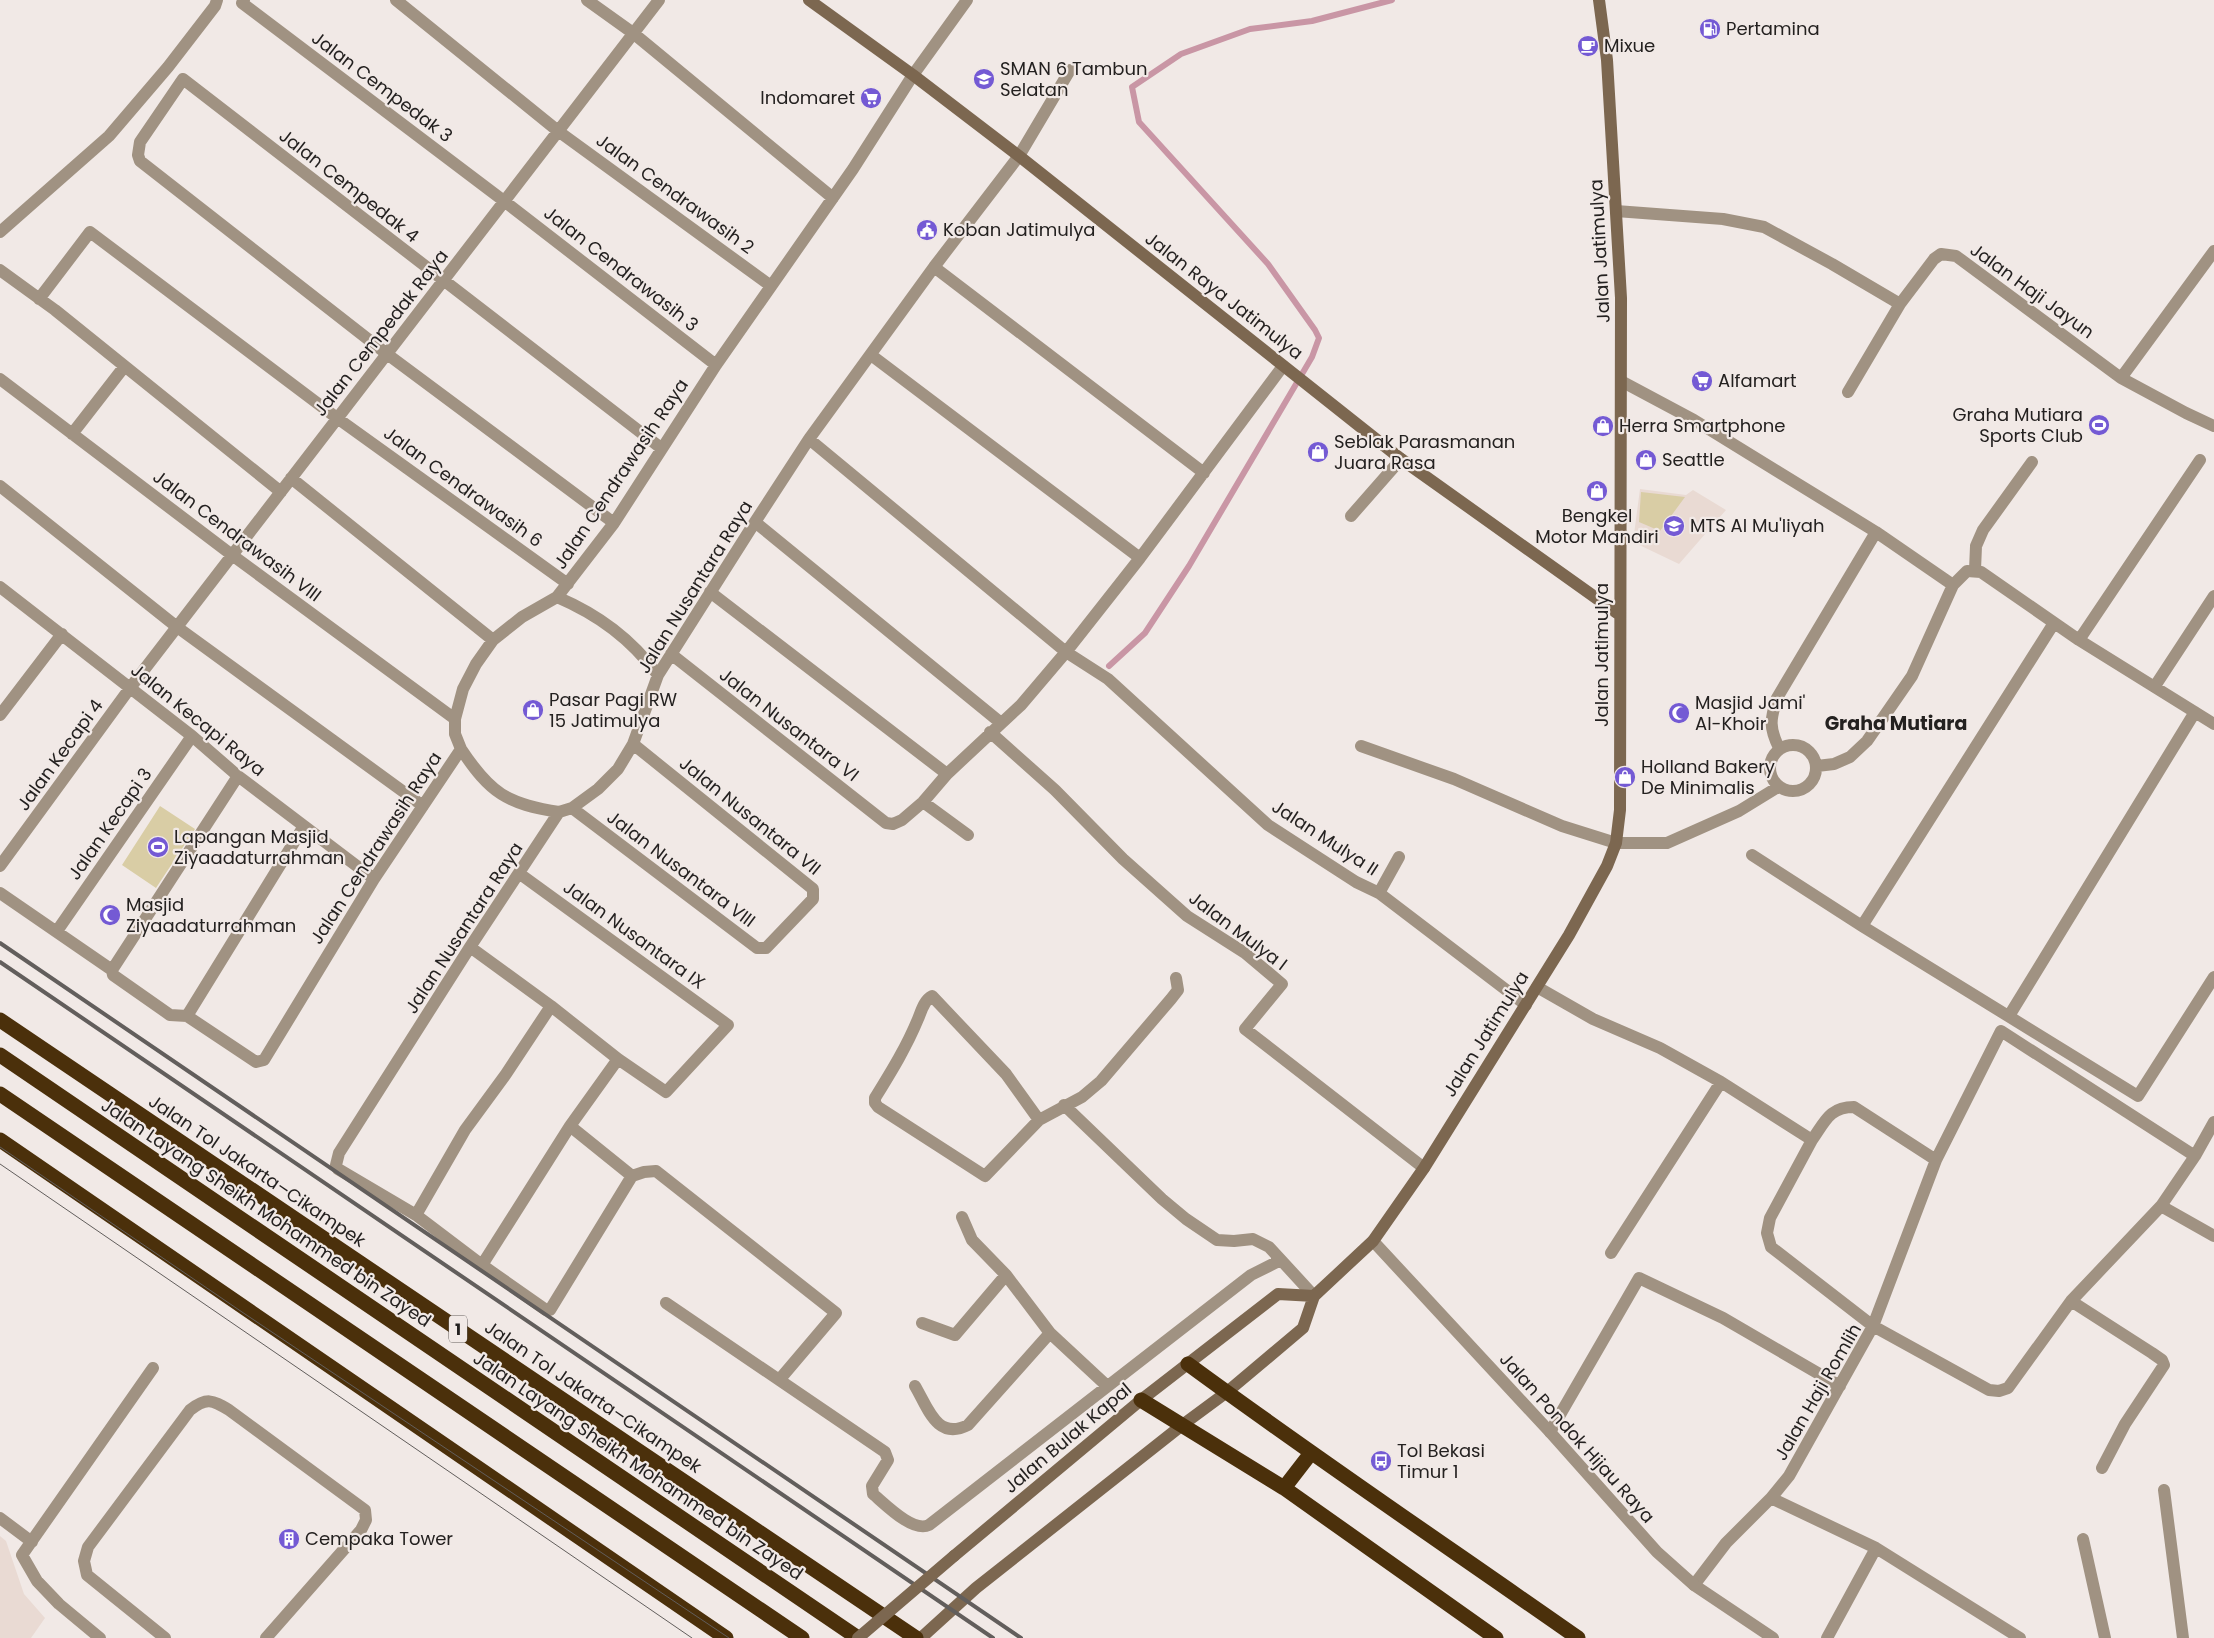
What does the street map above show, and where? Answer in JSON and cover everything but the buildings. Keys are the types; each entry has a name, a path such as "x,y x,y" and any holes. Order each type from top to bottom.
{"highway":[{"name":"Jalan Tol Jakarta–Cikampek","path":"0,1020 916,1638"},
{"name":"Jalan Layang Sheikh Mohammed bin Zayed","path":"0,1055 858,1638"},
{"path":"0,1094 802,1638"},
{"path":"0,1140 726,1638"},
{"path":"1188,1364 1311,1454 1356,1482 1578,1638"},
{"path":"1141,1400 1180,1426 1284,1488 1496,1638"},
{"path":"1284,1488 1311,1454"}],"main road":[{"name":"Jalan Raya Jatimulya","path":"809,0 913,75 1019,156 1401,459 1620,615"},
{"name":"Jalan Jatimulya","path":"1373,1241 1424,1168 1537,987 1597,884 1616,843 1620,810 1621,298 1608,60 1599,0"},
{"path":"922,1638 976,1588 1180,1426 1227,1392 1303,1328 1314,1296 1373,1241"},
{"name":"Jalan Bulak Kapal","path":"858,1638 1141,1400 1278,1294 1314,1296"}],"street":[{"path":"0,232 109,136 168,67 215,6 217,0"},
{"name":"Jalan Cempedak 3","path":"244,0 242,3 504,201"},
{"name":"Jalan Cendrawasih 2","path":"396,0 558,131 771,286"},
{"path":"586,0 633,33 833,198"},
{"name":"Jalan Cempedak Raya","path":"130,688 659,0"},
{"name":"Jalan Cendrawasih Raya","path":"187,1016 256,1062 260,1063 264,1060 374,878 461,749 455,734 455,720 463,689 476,664 492,640 522,617 557,598 614,523 716,365 833,198 913,75 968,0"},
{"name":"Jalan Nusantara Raya","path":"416,1215 341,1172 336,1165 339,1153 470,947 520,874 559,812 572,808 598,789 618,769 633,744 658,675 755,522 809,439 934,267 1019,156 1070,70"},
{"name":"Jalan Cempedak 4","path":"387,354 140,162 138,155 140,142 183,79 661,448"},
{"name":"Jalan Cendrawasih 3","path":"504,201 716,365"},
{"path":"1616,211 1722,219 1764,227 1900,304"},
{"name":"Jalan Cendrawasih 6","path":"39,299 90,232 337,418 568,584"},
{"path":"2121,378 2214,252"},
{"name":"Jalan Haji Jayun","path":"1848,392 1900,304 1934,258 1941,254 1956,256 2121,378 2214,426"},
{"path":"934,267 1204,473"},
{"path":"0,270 39,299 280,492"},
{"path":"387,354 614,523"},
{"path":"871,355 1140,558"},
{"path":"72,434 124,367"},
{"path":"968,835 923,802 947,774 1021,705 1066,652 1286,369"},
{"name":"Jalan Cendrawasih VIII","path":"0,379 232,556 455,720"},
{"path":"1621,381 1687,416 1876,532 1952,585"},
{"name":"Jalan Mulya II","path":"809,439 1066,652 1108,679 1268,825 1356,882 1379,893 1526,1004"},
{"path":"1351,516 1401,459"},
{"path":"2079,640 2200,460"},
{"path":"1975,570 1976,546 1983,530 2032,462"},
{"path":"291,478 492,640"},
{"path":"0,486 177,626 423,806"},
{"path":"755,522 1001,723"},
{"path":"1779,748 1770,726 1770,718 1777,698 1876,532"},
{"path":"1817,766 1834,764 1850,757 1867,742 1912,676 1952,585 1967,571 1975,570 1981,572 2079,640 2214,724"},
{"name":"Jalan Kecapi Raya","path":"0,587 192,736 238,776 374,878"},
{"path":"710,592 947,774"},
{"path":"2155,686 2214,596"},
{"path":"557,598 583,609 614,628 635,647 658,675"},
{"path":"1862,926 2054,622"},
{"path":"0,715 62,634"},
{"name":"Jalan Nusantara VI","path":"671,654 886,823 893,824 902,820 923,802"},
{"name":"Jalan Kecapi 4","path":"0,866 130,688"},
{"path":"2009,1016 2195,712"},
{"name":"Jalan Mulya I","path":"990,732 1055,790 1123,859 1186,916 1244,953 1282,984 1246,1029 1424,1168"},
{"name":"Jalan Kecapi 3","path":"57,931 192,736"},
{"name":"Jalan Nusantara VII","path":"633,744 813,889 813,899 771,943"},
{"path":"1361,746 1454,779 1562,826 1616,843 1667,843 1739,812 1778,787 1796,791 1804,788 1811,783 1816,775 1817,766 1814,756 1807,748 1798,744 1787,744 1779,748 1773,755 1770,763 1770,772 1778,787"},
{"path":"461,749 477,774 501,794 529,807 559,812"},
{"path":"112,970 238,776"},
{"name":"Jalan Nusantara VIII","path":"572,808 757,948 766,948 771,943"},
{"path":"0,893 112,970 113,975 170,1015 187,1016 304,826"},
{"path":"1752,854 1862,926 2138,1096 2214,977"},
{"path":"1379,893 1399,856"},
{"name":"Jalan Nusantara IX","path":"520,874 728,1025 666,1092 618,1059"},
{"path":"470,947 551,1006 618,1059 570,1126 482,1265"},
{"path":"1039,1120 1006,1074 932,996 928,998 922,1010 905,1051 875,1098 875,1103 878,1107 985,1176 1039,1120 1082,1097 1101,1082 1178,990 1176,978"},
{"path":"1537,987 1593,1019 1660,1048 1721,1082 1812,1140"},
{"path":"551,1006 506,1074 465,1130 416,1215 482,1265 546,1310 550,1310 632,1176 644,1172 656,1172 663,1175 836,1313 780,1379"},
{"path":"1936,1160 1854,1107 1841,1107 1829,1115 1812,1140 1770,1218 1767,1233 1770,1248 1873,1326 1936,1160 2001,1031 2195,1156"},
{"path":"1610,1253 1721,1082"},
{"path":"1064,1105 1162,1200 1186,1219 1218,1240 1253,1239 1269,1247 1314,1296"},
{"name":"Jalan Haji Romlih","path":"1694,1585 1726,1543 1771,1498 1789,1476 1873,1326 1989,1390 1999,1391 2008,1388 2071,1302 2162,1206 2195,1156 2214,1122"},
{"path":"570,1126 632,1176"},
{"path":"2162,1206 2214,1236"},
{"path":"962,1217 972,1240 1006,1275 1050,1332 1106,1385"},
{"name":"Jalan Pondok Hijau Raya","path":"1373,1241 1550,1432 1657,1552 1694,1585 1773,1638"},
{"path":"666,1303 885,1452 888,1460 872,1486 873,1494 913,1526 922,1527 929,1525 1106,1385 1251,1275 1281,1260"},
{"path":"922,1323 955,1335 1006,1275"},
{"path":"1550,1432 1640,1278 1723,1318 1840,1386"},
{"path":"2071,1302 2152,1353 2162,1360 2164,1365 2125,1424 2102,1468"},
{"path":"915,1386 940,1426 952,1430 960,1429 968,1425 1050,1332"},
{"path":"100,1638 59,1604 36,1581 22,1555 153,1368"},
{"path":"165,1638 87,1575 84,1561 88,1547 190,1410 206,1401 213,1401 229,1410 365,1510 367,1516 361,1530 266,1638"},
{"path":"2164,1490 2183,1638"},
{"path":"1771,1498 1876,1548 2020,1638"},
{"path":"0,1518 32,1542"},
{"path":"2083,1540 2105,1638"},
{"path":"1827,1638 1876,1548"}],"shaded area":[{"name":"MTS Al Mu'liyah","path":"1640,489 1686,495 1693,490 1726,510 1679,564 1633,542"},
{"path":"1641,492 1685,497 1660,531 1639,522"},
{"name":"Lapangan Masjid Ziyaadaturrahman","path":"160,806 195,829 156,888 122,865"},
{"path":"0,1536 6,1541 24,1594 45,1618 31,1638 0,1638"}],"waterway":[{"path":"1109,666 1145,633 1189,566 1312,357 1319,338 1268,264 1139,122 1132,87 1181,54 1250,29 1312,21 1392,0"}],"tram line":[{"path":"0,1147 242,1312 729,1638"},
{"path":"0,1164 692,1638"}],"railway":[{"path":"0,943 1021,1638"},
{"path":"0,962 993,1638"}],"place":[{"name":"Pertamina","path":"1710,29"},
{"name":"Mixue","path":"1588,46"},
{"name":"SMAN 6 Tambun Selatan","path":"984,79"},
{"name":"Indomaret","path":"871,98"},
{"name":"Koban Jatimulya","path":"927,230"},
{"name":"Alfamart","path":"1702,381"},
{"name":"Graha Mutiara Sports Club","path":"2099,425"},
{"name":"Herra Smartphone","path":"1603,426"},
{"name":"Seblak Parasmanan Juara Rasa","path":"1318,452"},
{"name":"Seattle","path":"1646,460"},
{"name":"Bengkel Motor Mandiri","path":"1597,491"},
{"name":"MTS Al Mu'liyah","path":"1674,526"},
{"name":"Pasar Pagi RW 15 Jatimulya","path":"533,710"},
{"name":"Masjid Jami' Al-Khoir","path":"1679,713"},
{"name":"Holland Bakery De Minimalis","path":"1625,777"},
{"name":"Lapangan Masjid Ziyaadaturrahman","path":"158,847"},
{"name":"Masjid Ziyaadaturrahman","path":"110,915"},
{"name":"Tol Bekasi Timur 1","path":"1381,1461"},
{"name":"Cempaka Tower","path":"289,1539"}],"district":[{"name":"Graha Mutiara","path":"1896,723"}]}
